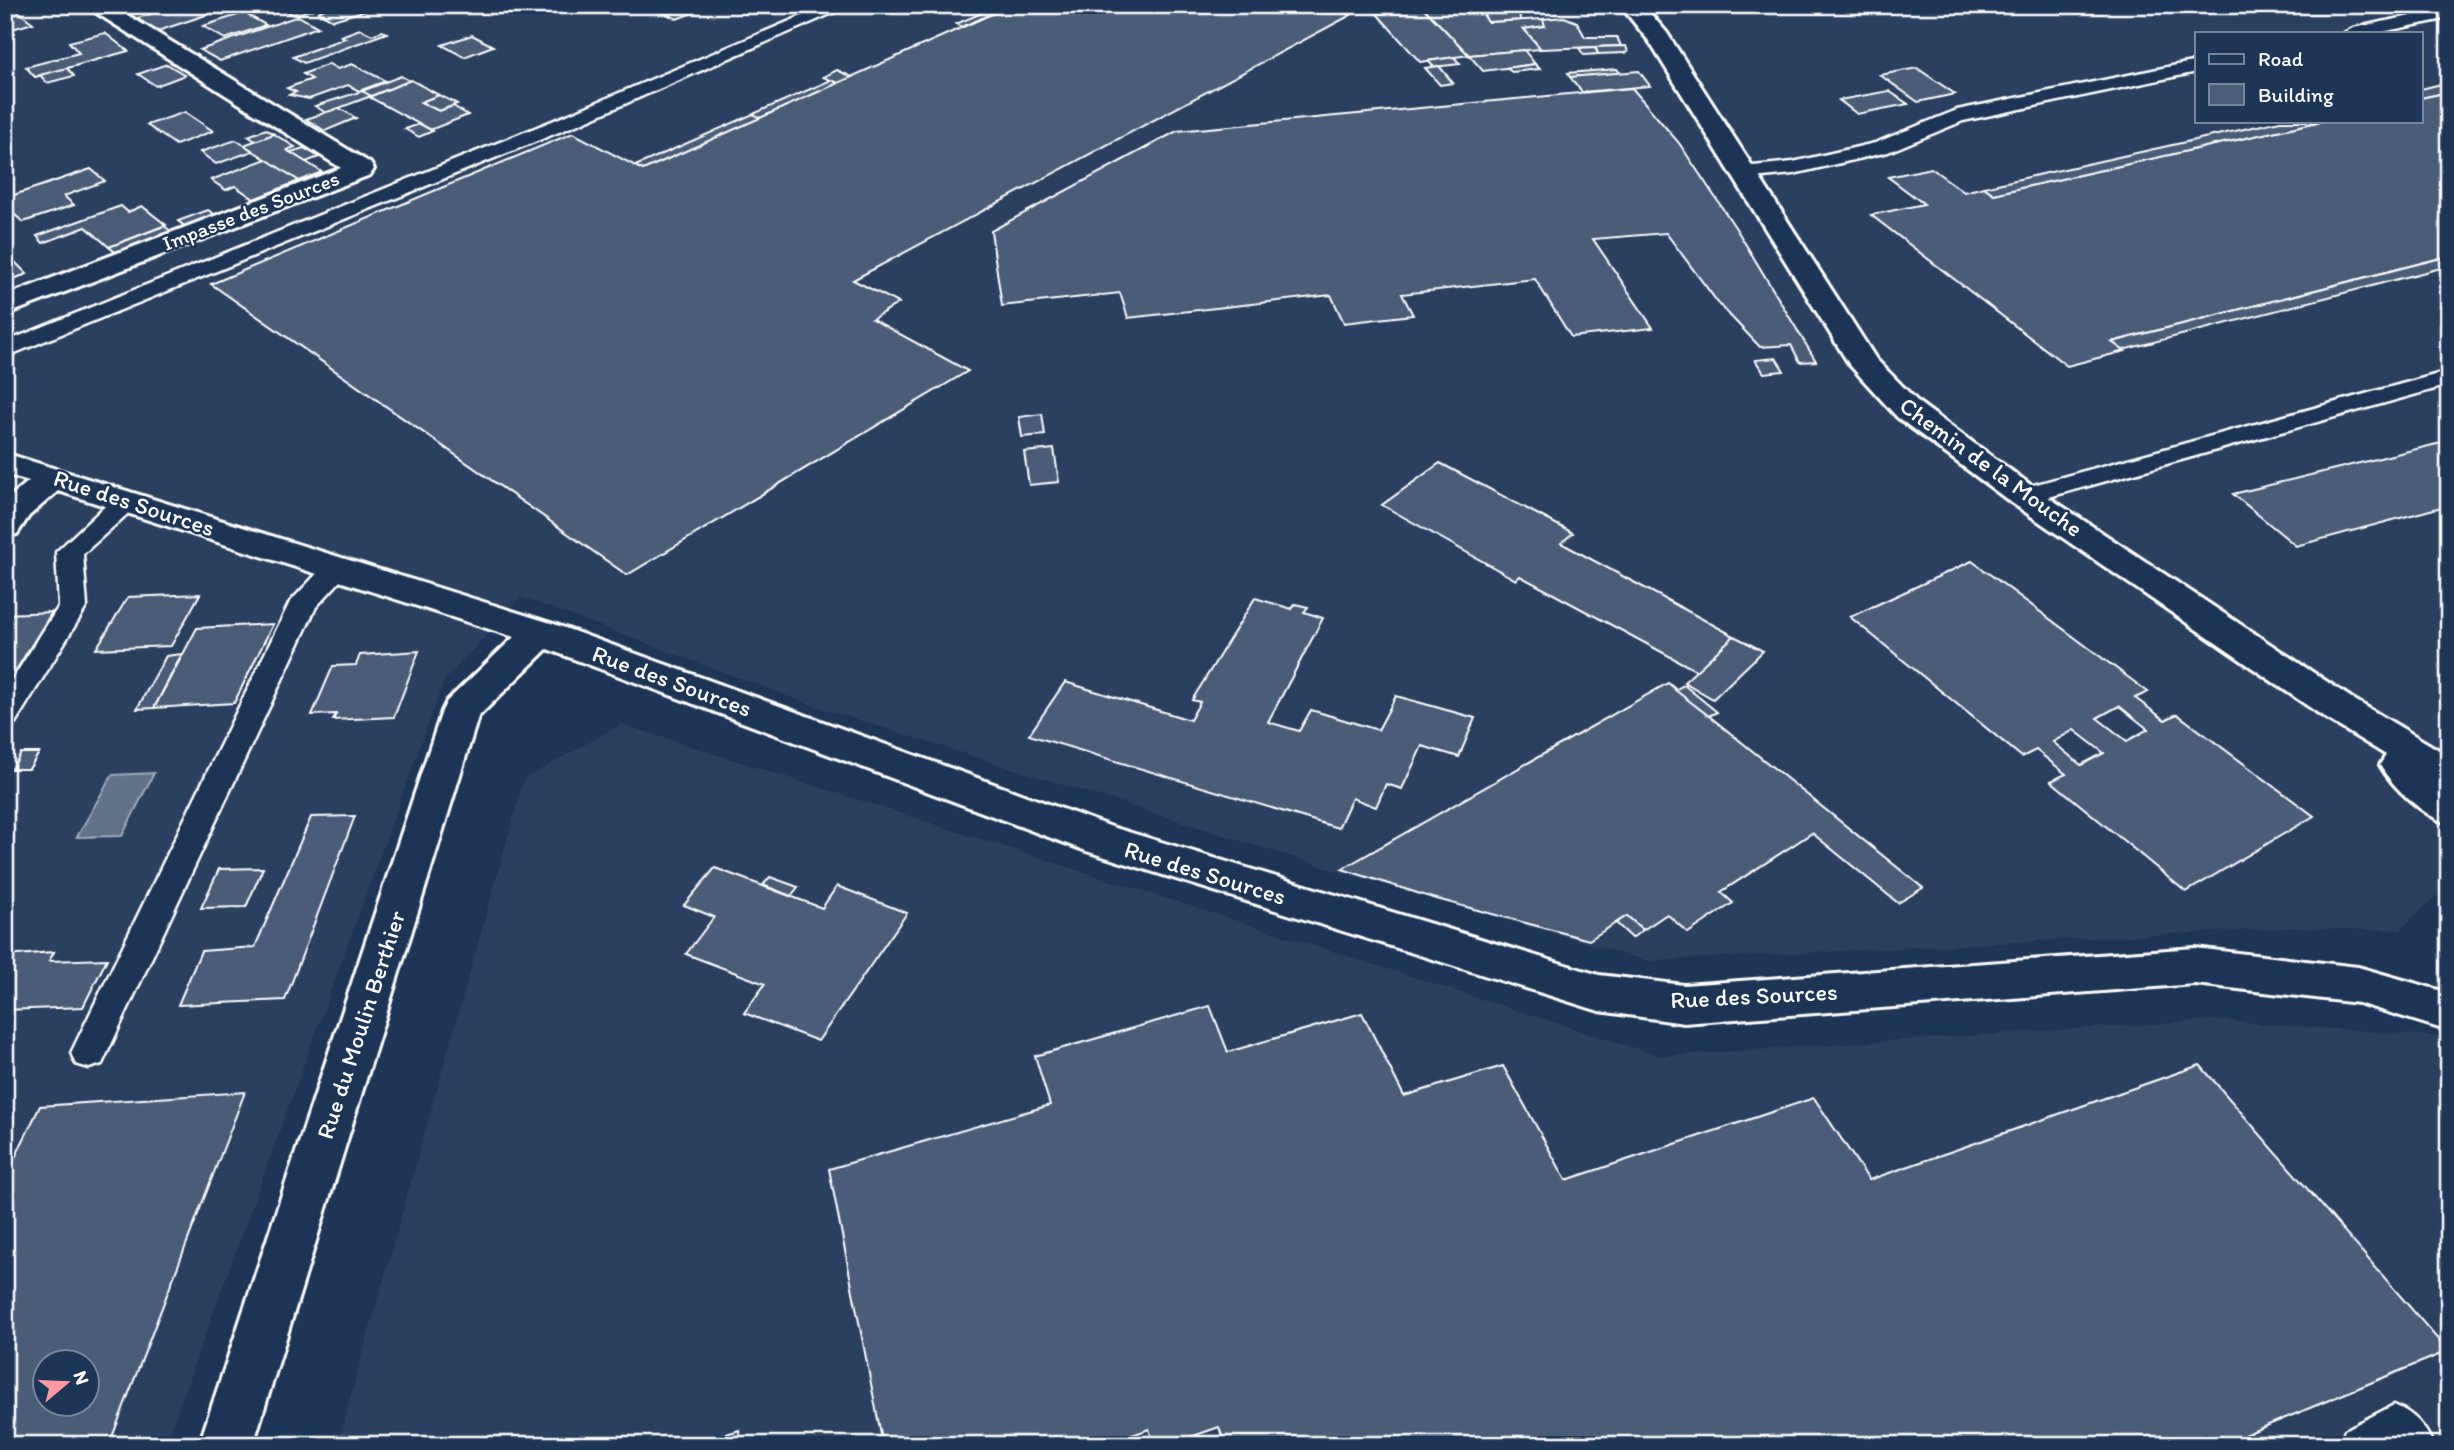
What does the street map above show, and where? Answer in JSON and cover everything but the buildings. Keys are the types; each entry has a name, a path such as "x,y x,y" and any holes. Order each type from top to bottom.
{"street":[{"name":"Impasse des Sources","path":"5,306 361,169 95,5"},
{"name":"Chemin de la Mouche","path":"1631,5 1659,38 1864,364 1908,410 2024,496 2340,709 2449,775"},
{"name":"Rue des Sources","path":"5,463 541,632 1101,841 1599,993 1684,1004 2195,966 2358,985 2449,1012"},
{"path":"5,526 17,509 54,477"},
{"name":"Rue du Moulin Berthier","path":"226,1445 461,711 541,632"},
{"name":"Chemin de la Mouche","path":"2340,709 2449,809"}],"lane":[{"path":"5,350 574,119 843,5"},
{"path":"2358,32 2449,13"},
{"path":"1743,173 1793,168 1868,151 1956,116 2195,66"},
{"path":"2024,496 2449,378"},
{"path":"5,716 73,606 69,552 125,502"},
{"path":"89,1052 304,602 340,568"},
{"path":"2360,1445 2394,1426 2412,1445"}],"shaded area":[{"path":"5,5 2449,5 2449,894 2439,894 2400,930 2289,928 1647,961 1337,871 823,709 521,597 444,681 165,1445 5,1445"},
{"path":"621,724 1660,1056 2212,1020 2449,1037 2449,1445 337,1445 524,779"},
{"path":"154,773 122,836 77,837 112,775"}]}
